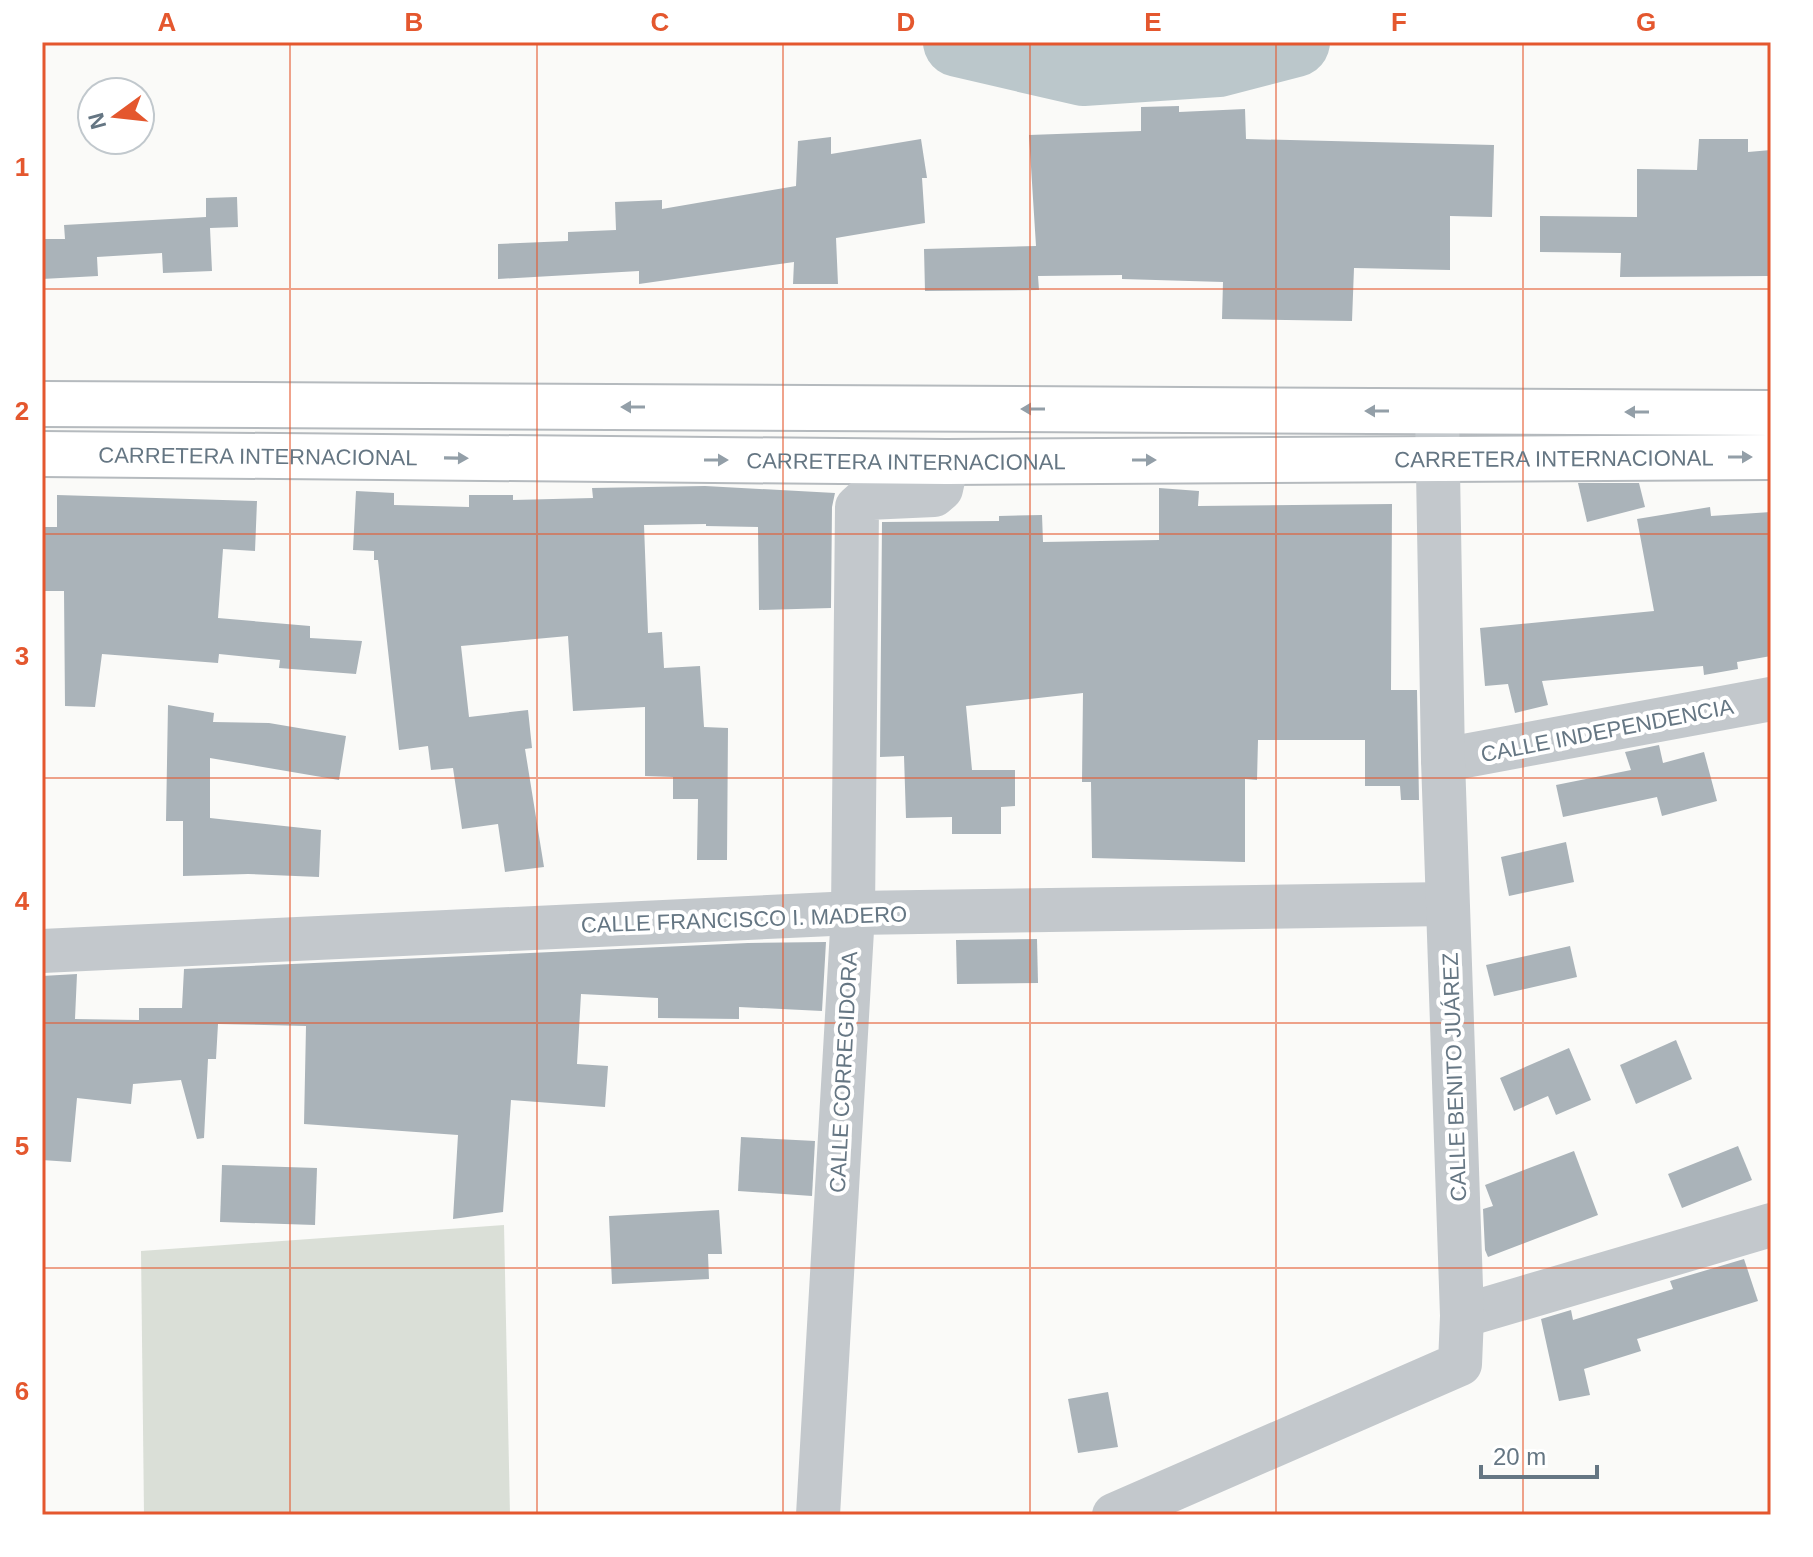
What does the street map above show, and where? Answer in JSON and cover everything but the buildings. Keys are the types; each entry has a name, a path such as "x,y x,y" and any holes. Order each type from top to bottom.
{"main road":[{"name":"CARRETERA INTERNACIONAL","path":"42,404 1771,413"},
{"path":"548,459 549,407"},
{"path":"1093,461 1094,410"},
{"name":"CARRETERA INTERNACIONAL","path":"42,454 947,462 1771,457"}],"street":[{"name":"CALLE BENITO JUÁREZ","path":"1114,1515 1460,1364 1462,1316 1443,760 1437,412"},
{"name":"CALLE CORREGIDORA","path":"818,1515 853,913 857,507 867,498 934,495 941,489 947,462"},
{"name":"CALLE INDEPENDENCIA","path":"1443,760 1771,699"},
{"name":"CALLE FRANCISCO I. MADERO","path":"42,951 853,913 1447,904"},
{"path":"1462,1316 1771,1225"}],"shaded area":[{"path":"504,1225 510,1515 144,1515 141,1251"}],"waterway":[{"path":"958,42 1083,71 1218,62 1295,42"}]}
